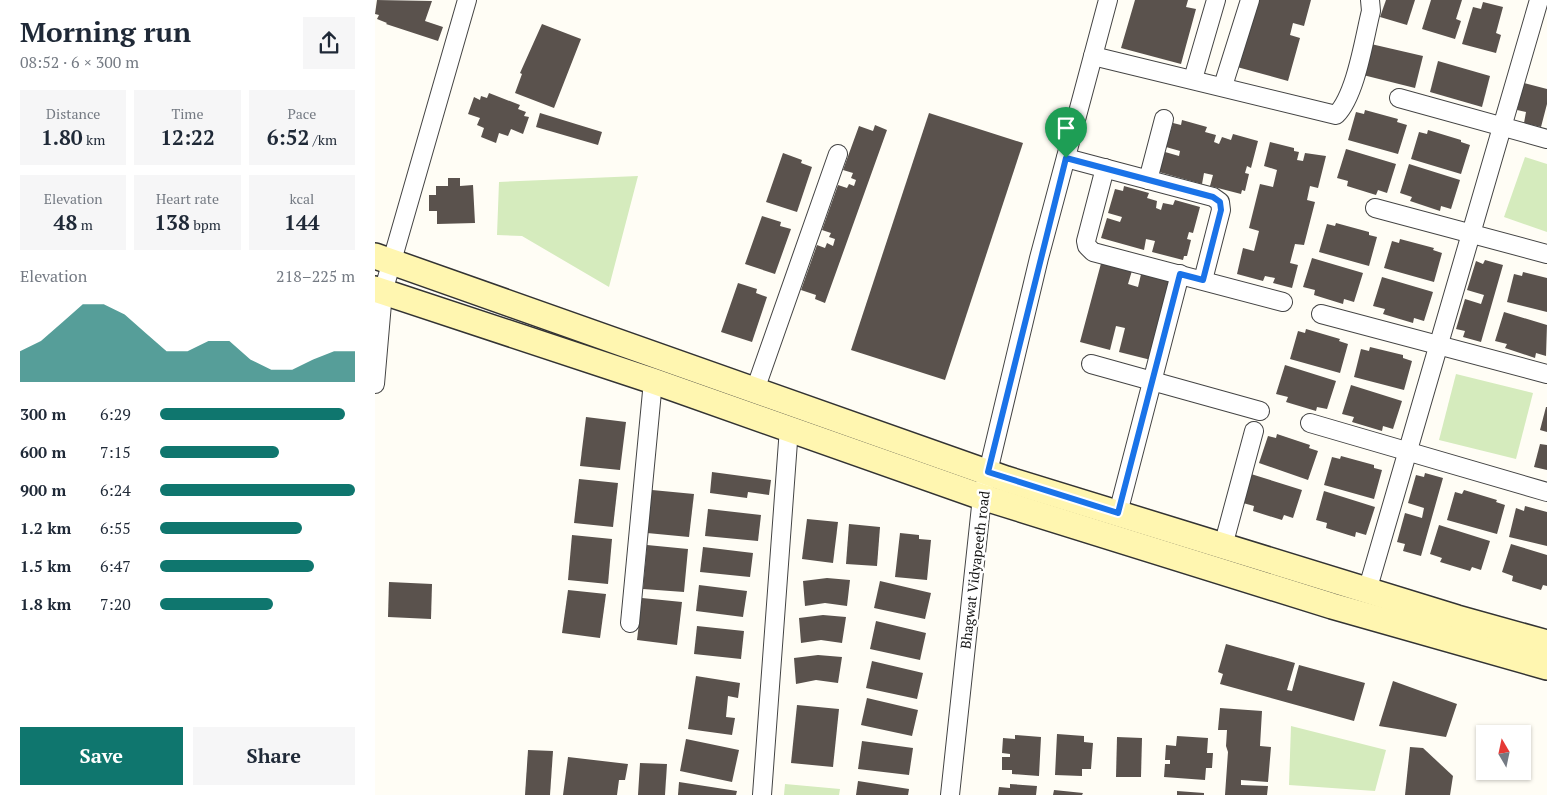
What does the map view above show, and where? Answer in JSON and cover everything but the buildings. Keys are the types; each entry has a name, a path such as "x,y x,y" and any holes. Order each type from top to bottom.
{"street":[{"path":"375,384 379,290 383,259 467,0"},
{"name":"Bhagwat Vidyapeeth road","path":"950,795 982,497 1066,158 1108,0"},
{"path":"1193,79 1216,0"},
{"path":"1223,86 1250,0"},
{"path":"1093,56 1337,115 1343,108 1350,92 1371,11 1370,0"},
{"path":"1367,591 1539,0"},
{"path":"1399,98 1547,139"},
{"path":"1148,180 1164,119"},
{"path":"755,390 838,154"},
{"path":"1066,158 1213,197 1220,202 1221,210 1203,280"},
{"path":"1105,168 1086,241 1087,246 1093,252 1283,302"},
{"path":"1375,208 1547,254"},
{"path":"383,259 988,472 1367,591 1547,643"},
{"path":"1118,513 1180,274"},
{"path":"379,290 653,381 982,497 1331,606 1547,667"},
{"path":"1321,314 1547,374"},
{"path":"1091,364 1260,411"},
{"path":"630,623 653,381"},
{"path":"1310,423 1547,492"},
{"path":"763,795 789,428"},
{"path":"1223,546 1254,431"}],"green space":[{"path":"1525,157 1547,164 1547,232 1504,217"},
{"path":"638,176 609,287 522,236 497,235 499,182"},
{"path":"1456,374 1533,393 1516,459 1439,440"},
{"path":"1291,726 1386,750 1375,791 1289,785"},
{"path":"785,784 840,789 839,795 784,795"}],"route":[{"path":"1066,158 1213,197 1220,202 1221,210 1203,280 1180,274 1118,513 988,472 1039,258 1066,158"}]}
